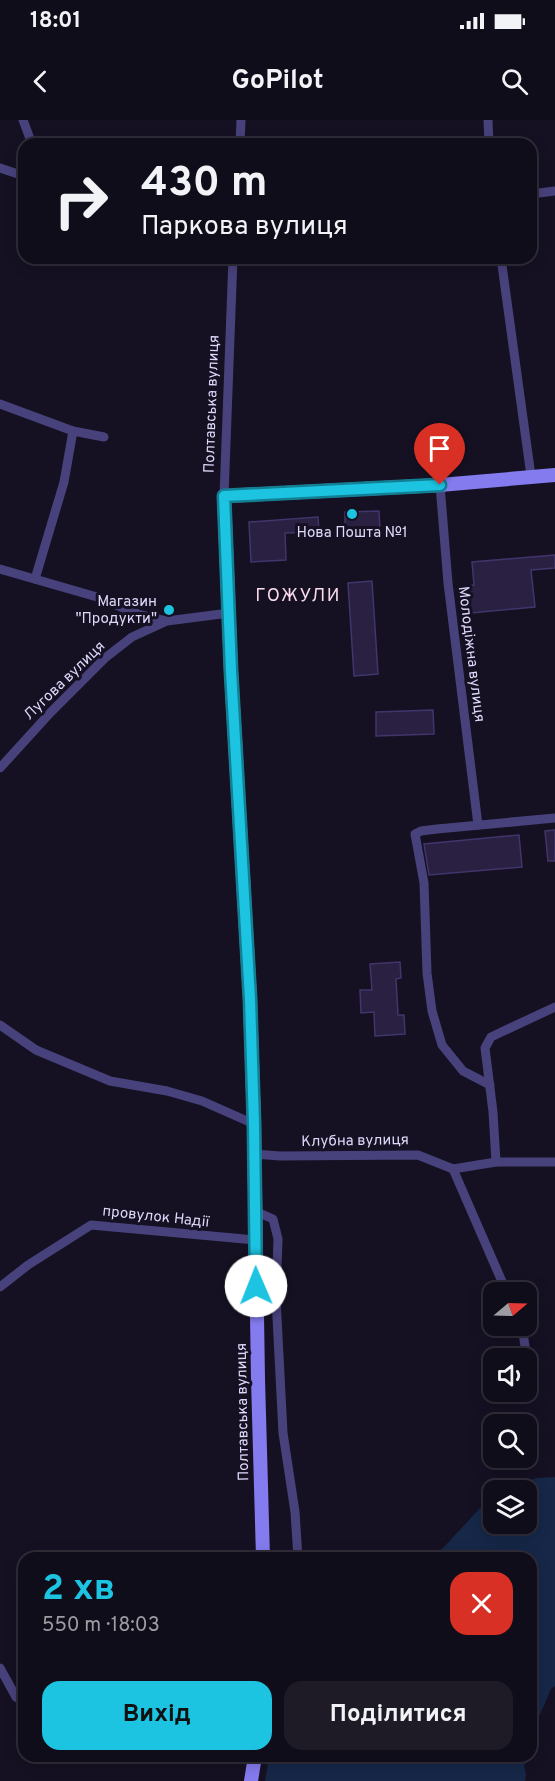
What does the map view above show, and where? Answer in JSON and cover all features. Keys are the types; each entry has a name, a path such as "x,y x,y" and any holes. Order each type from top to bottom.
{"street":[{"path":"23,120 30,138"},
{"path":"240,138 241,120"},
{"path":"488,120 489,138"},
{"path":"0,168 18,174"},
{"path":"537,193 555,191"},
{"name":"Полтавська вулиця","path":"233,264 224,496 250,999 263,1552"},
{"path":"502,264 531,477"},
{"path":"0,404 73,431 104,437"},
{"path":"35,579 64,482 73,431"},
{"path":"224,496 440,485 555,474"},
{"name":"Молодіжна вулиця","path":"440,485 448,583 478,825"},
{"path":"0,569 97,597 138,614 167,621"},
{"name":"Лугова вулиця","path":"0,768 50,713 105,658 132,637 167,621 229,613"},
{"path":"490,1085 463,1071 442,1045 432,1011 427,973 424,883 416,834 429,830 555,818"},
{"path":"496,1162 485,1048 491,1037 555,1007"},
{"path":"0,1025 36,1050 110,1081 166,1091 202,1101 254,1124"},
{"name":"Клубна вулиця","path":"253,1154 280,1156 418,1155 453,1169"},
{"path":"502,1282 453,1169 496,1162 555,1162"},
{"path":"255,1211 273,1219 278,1239 276,1298 283,1432 295,1512 298,1552"},
{"name":"провулок Надії","path":"0,1287 28,1265 91,1225 255,1240"},
{"path":"0,1668 18,1697"},
{"path":"251,1781 254,1762"}],"water":[{"path":"555,1477 555,1686 551,1689 537,1722 537,1552 438,1552 483,1505 483,1534 537,1534 537,1480 532,1480"},
{"path":"268,1762 527,1762 524,1766 525,1781 265,1781"}],"building":[{"path":"379,511 380,531 345,532 345,512"},
{"path":"318,517 319,532 285,533 286,560 251,562 249,522"},
{"path":"555,555 555,568 531,570 535,607 461,614 458,587 474,585 472,562"},
{"path":"372,581 378,674 354,676 348,583"},
{"path":"433,710 434,734 376,736 376,712"},
{"path":"555,830 555,861 548,861 545,831"},
{"path":"519,835 522,867 429,875 424,844"},
{"path":"400,962 401,978 396,979 398,1015 404,1015 405,1034 375,1036 374,1012 361,1013 360,990 372,990 370,964"}],"place":[{"name":"Нова Пошта №1","path":"352,514"},
{"name":"Магазин \"Продукти\"","path":"169,610"}],"district":[{"name":"ГОЖУЛИ","path":"298,595"}],"route":[{"path":"256,1286 250,999 231,671 224,496 440,485"}]}
